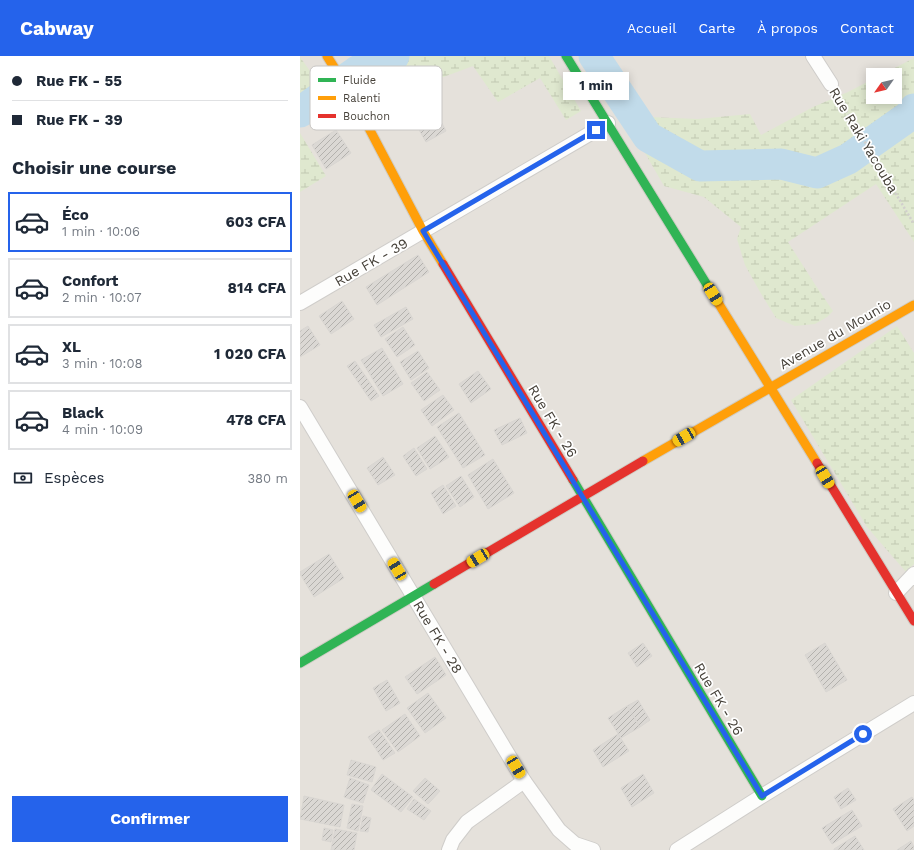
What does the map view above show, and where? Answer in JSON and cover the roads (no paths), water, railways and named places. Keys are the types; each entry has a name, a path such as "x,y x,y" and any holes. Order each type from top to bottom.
{"street":[{"path":"566,56 914,621"},
{"name":"Rue Raki Yacouba","path":"813,56 831,84"},
{"name":"Rue FK - 39","path":"300,304 608,123"},
{"name":"Rue FK - 26","path":"370,130 423,231 762,796"},
{"name":"Avenue du Mounio","path":"300,663 582,496 914,305"},
{"name":"Rue FK - 28","path":"300,407 524,781 559,830 575,844 593,850"},
{"path":"896,593 914,574"},
{"path":"678,850 762,796 914,703"},
{"path":"449,850 453,840 467,822 524,781"}],"waterway":[{"path":"369,66 394,56"},
{"path":"594,56 648,137 700,166 781,164 817,173 848,159 909,116 914,109"},
{"path":"300,112 310,105"}]}
